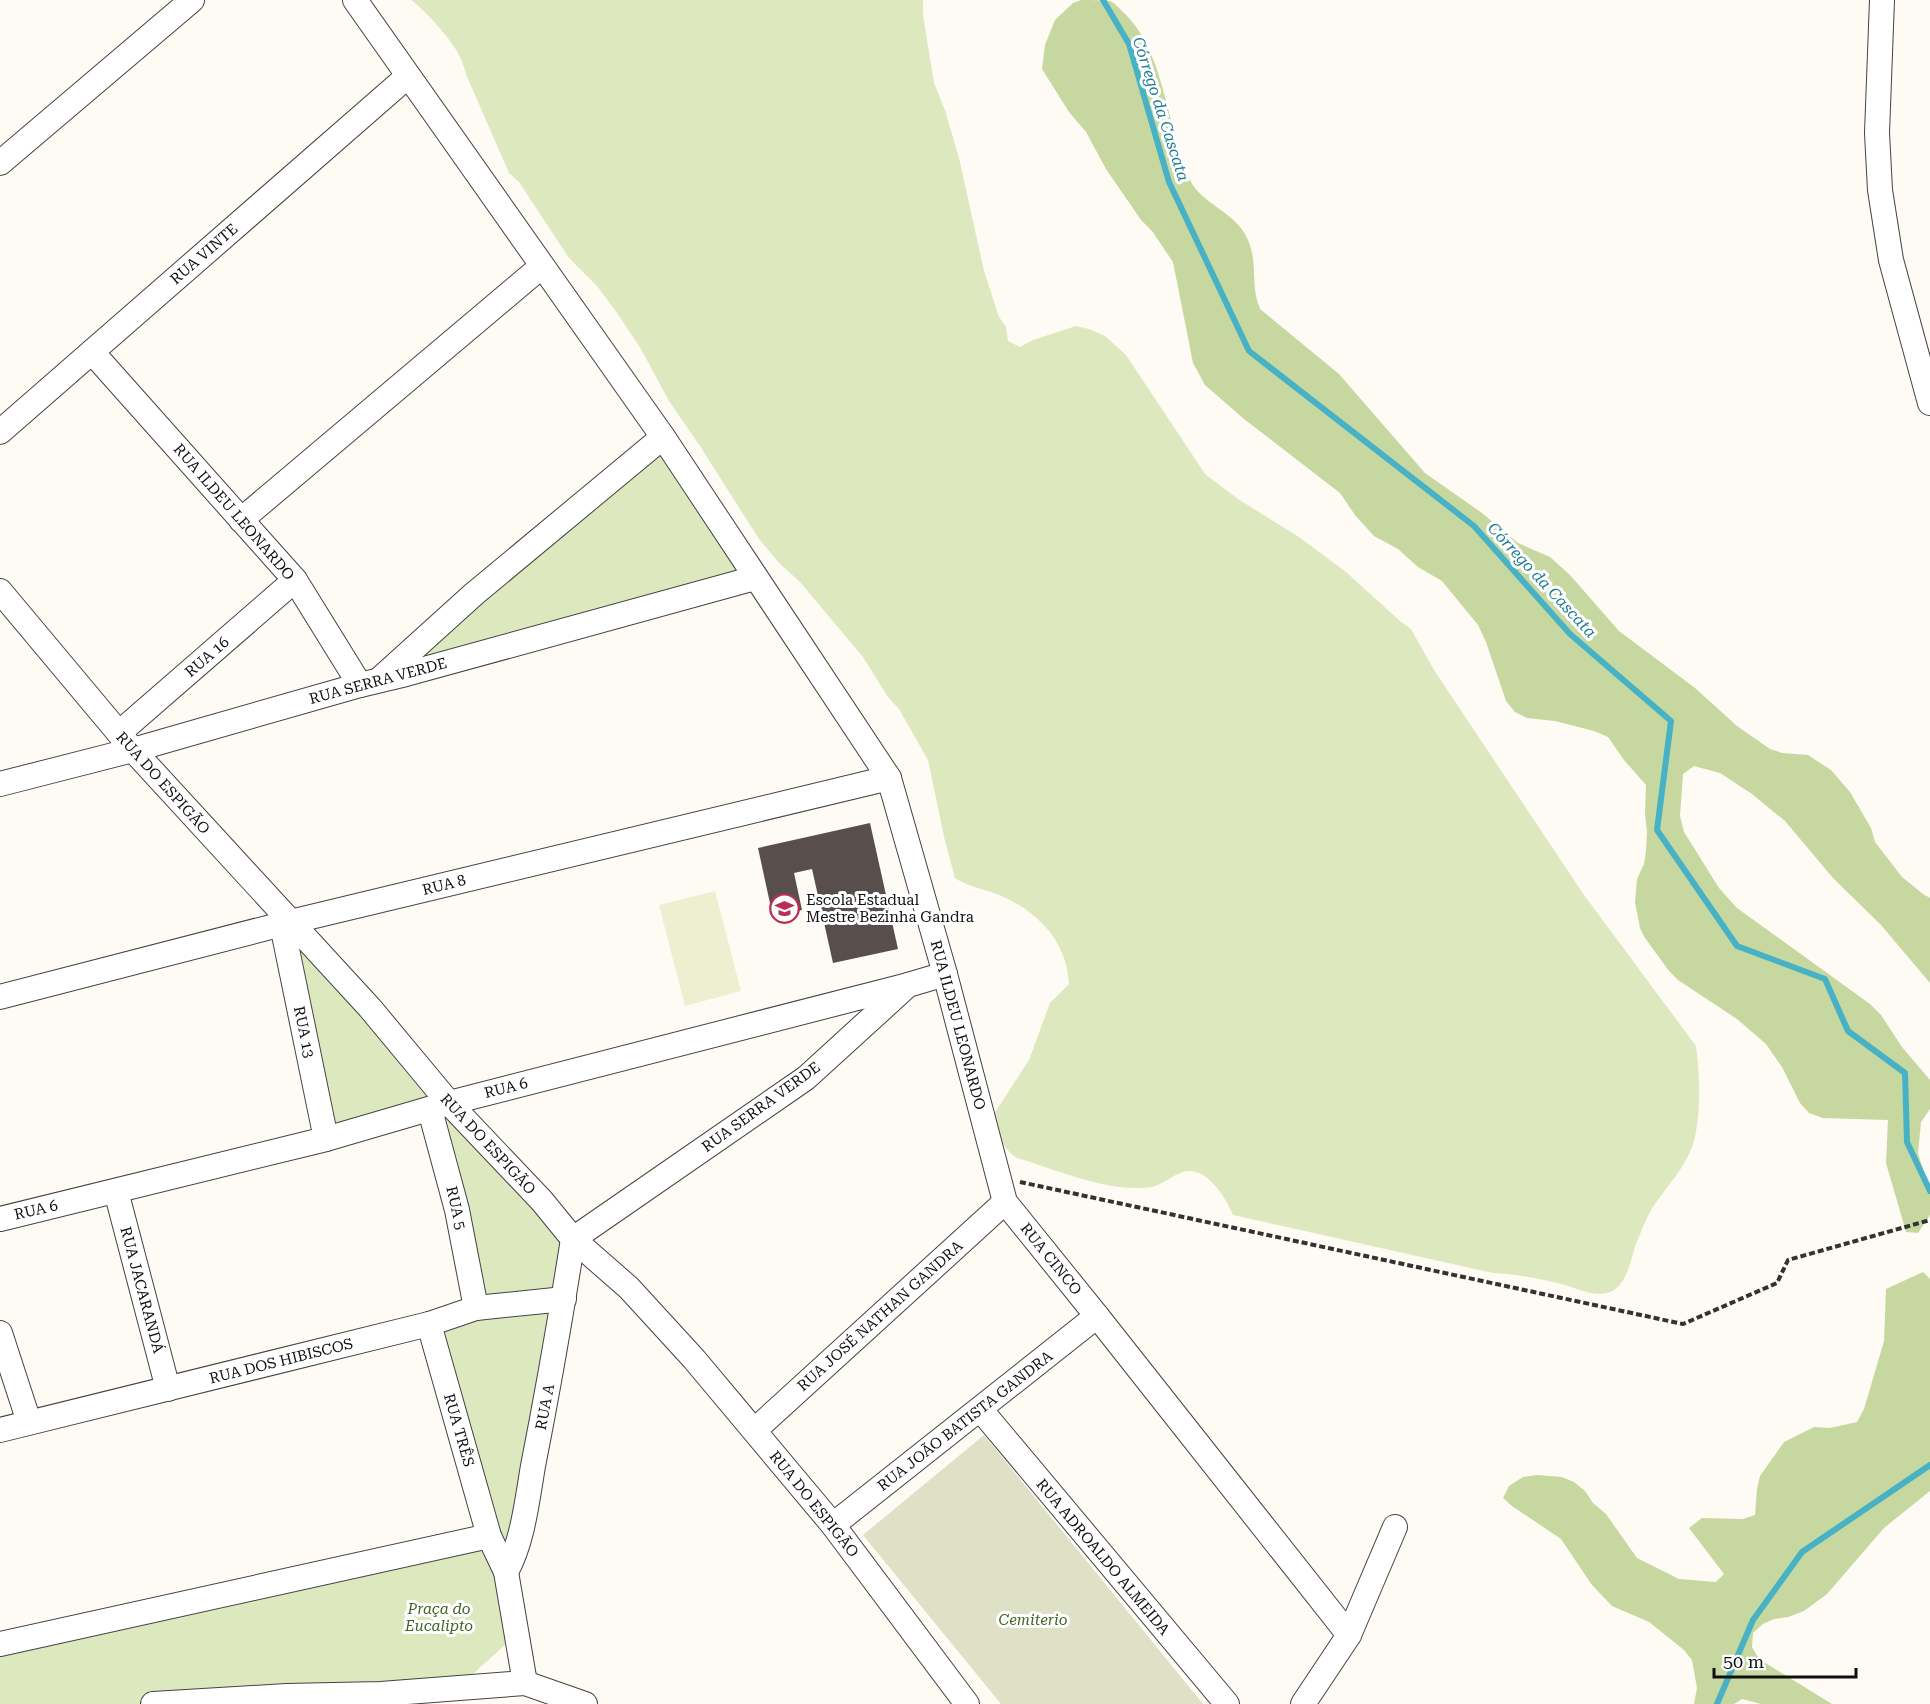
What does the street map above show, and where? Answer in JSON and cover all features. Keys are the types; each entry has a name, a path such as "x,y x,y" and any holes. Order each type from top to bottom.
{"street":[{"path":"0,163 192,0"},
{"name":"RUA ILDEU LEONARDO","path":"355,0 663,437 889,778 945,974 1005,1202"},
{"path":"1881,0 1877,133 1880,190 1891,260 1930,404"},
{"name":"RUA VINTE","path":"0,432 408,76"},
{"path":"241,520 542,266"},
{"name":"RUA ILDEU LEONARDO","path":"92,352 295,580 369,682"},
{"path":"369,682 663,437"},
{"name":"RUA SERRA VERDE","path":"0,783 126,742 417,671 755,578"},
{"name":"RUA 16","path":"126,742 295,580"},
{"name":"RUA DO ESPIGÃO","path":"0,591 126,742 286,924 370,1008 440,1106 542,1201 573,1239 629,1288 755,1430 833,1525 967,1704"},
{"name":"RUA 8","path":"0,997 286,924 889,778"},
{"name":"RUA 13","path":"286,924 326,1139"},
{"name":"RUA SERRA VERDE","path":"573,1239 806,1078 908,985 945,974"},
{"name":"RUA 6","path":"0,1219 326,1139 440,1106 908,985"},
{"name":"RUA 5","path":"440,1106 476,1308"},
{"name":"RUA JACARANDÁ","path":"116,1191 168,1389"},
{"name":"RUA CINCO","path":"1005,1202 1098,1316 1349,1635"},
{"name":"RUA JOSÉ NATHAN GANDRA","path":"755,1430 1005,1202"},
{"name":"RUA A","path":"506,1572 513,1560 524,1512 554,1362 573,1239"},
{"name":"RUA DOS HIBISCOS","path":"0,1430 429,1324 476,1308 564,1299"},
{"name":"RUA JOÃO BATISTA GANDRA","path":"833,1525 1098,1316"},
{"name":"RUA TRÊS","path":"429,1324 489,1536"},
{"path":"0,1333 29,1422"},
{"name":"RUA ADROALDO ALMEIDA","path":"980,1409 1227,1704"},
{"path":"1303,1704 1349,1635 1395,1527"},
{"path":"0,1644 489,1536 506,1572 525,1683"},
{"path":"153,1704 286,1696 392,1693 525,1683 585,1704"}],"path":[{"path":"998,1177 1683,1324 1777,1283 1788,1260 1930,1220"}],"green space":[{"path":"411,0 923,0 923,15 934,83 945,110 959,158 984,271 999,317 1006,327 1008,341 1020,347 1033,340 1076,326 1105,336 1126,355 1205,474 1238,499 1299,537 1346,572 1411,629 1434,670 1584,895 1696,1046 1699,1103 1692,1148 1682,1167 1650,1212 1620,1285 1606,1293 1590,1293 1547,1281 1493,1273 1233,1215 1217,1187 1205,1176 1190,1171 1151,1187 1118,1187 1083,1179 1017,1158 1011,1154 1001,1139 994,1114 1029,1060 1050,1003 1069,984 1067,968 1055,939 1035,917 1009,899 955,878 928,760 899,709 888,697 863,657 800,582 779,563 759,539 669,401 641,349 615,310 597,286 569,258 519,182 509,173 458,53 437,25"},
{"path":"1081,0 1103,0 1115,4 1137,29 1157,69 1175,137 1190,180 1201,195 1239,226 1250,244 1255,290 1260,309 1339,374 1425,473 1482,513 1518,543 1550,557 1570,575 1619,631 1695,688 1737,726 1770,749 1782,753 1808,755 1831,770 1850,792 1871,828 1875,842 1902,877 1930,898 1930,983 1881,925 1833,878 1785,821 1752,794 1720,773 1694,766 1683,774 1680,816 1684,832 1719,888 1737,908 1870,1004 1881,1015 1902,1047 1930,1080 1930,1109 1921,1122 1918,1153 1930,1193 1930,1215 1918,1233 1906,1232 1886,1163 1888,1120 1823,1118 1809,1113 1800,1103 1782,1067 1766,1044 1737,1019 1678,980 1645,938 1640,928 1635,902 1637,879 1644,864 1646,851 1646,785 1608,737 1555,721 1527,718 1515,712 1506,701 1478,625 1442,581 1418,567 1398,549 1374,536 1355,515 1340,493 1244,419 1205,385 1193,363 1173,262 1106,169 1086,132 1069,112 1042,69 1045,45 1055,20 1073,3"},
{"path":"663,442 749,578 402,670"},
{"path":"715,891 741,991 685,1006 659,905"},
{"path":"287,925 444,1103 328,1137"},
{"path":"447,1119 530,1198 567,1238 554,1299 480,1304 458,1212"},
{"path":"1923,1272 1930,1279 1930,1491 1884,1528 1827,1594 1804,1611 1774,1619 1763,1624 1753,1633 1752,1647 1759,1659 1832,1704 1761,1704 1742,1699 1734,1704 1694,1704 1697,1688 1692,1660 1684,1650 1649,1622 1612,1606 1592,1585 1561,1539 1503,1498 1509,1486 1523,1477 1537,1475 1562,1477 1574,1482 1606,1514 1637,1558 1679,1579 1716,1582 1724,1574 1689,1528 1702,1518 1743,1519 1755,1515 1760,1476 1784,1442 1814,1427 1830,1428 1857,1422 1864,1409 1884,1341 1886,1289"},
{"path":"560,1303 506,1569 438,1324"},
{"name":"Cemiterio","path":"984,1435 1203,1704 1001,1704 863,1535"},
{"name":"Praça do Eucalipto","path":"484,1542 514,1637 465,1681 153,1704 0,1704 0,1645"}],"building":[{"path":"870,823 898,949 833,963 812,869 794,873 802,910 773,917 758,848"}],"waterway":[{"name":"Córrego da Cascata","path":"1103,0 1129,44 1169,182 1249,351 1474,526 1570,634 1671,721 1657,830 1737,946 1825,979 1848,1031 1905,1073 1907,1142 1930,1191"},
{"path":"1717,1704 1753,1620 1802,1552 1930,1465"}],"place":[{"name":"Escola Estadual Mestre Bezinha Gandra","path":"785,909"}]}
